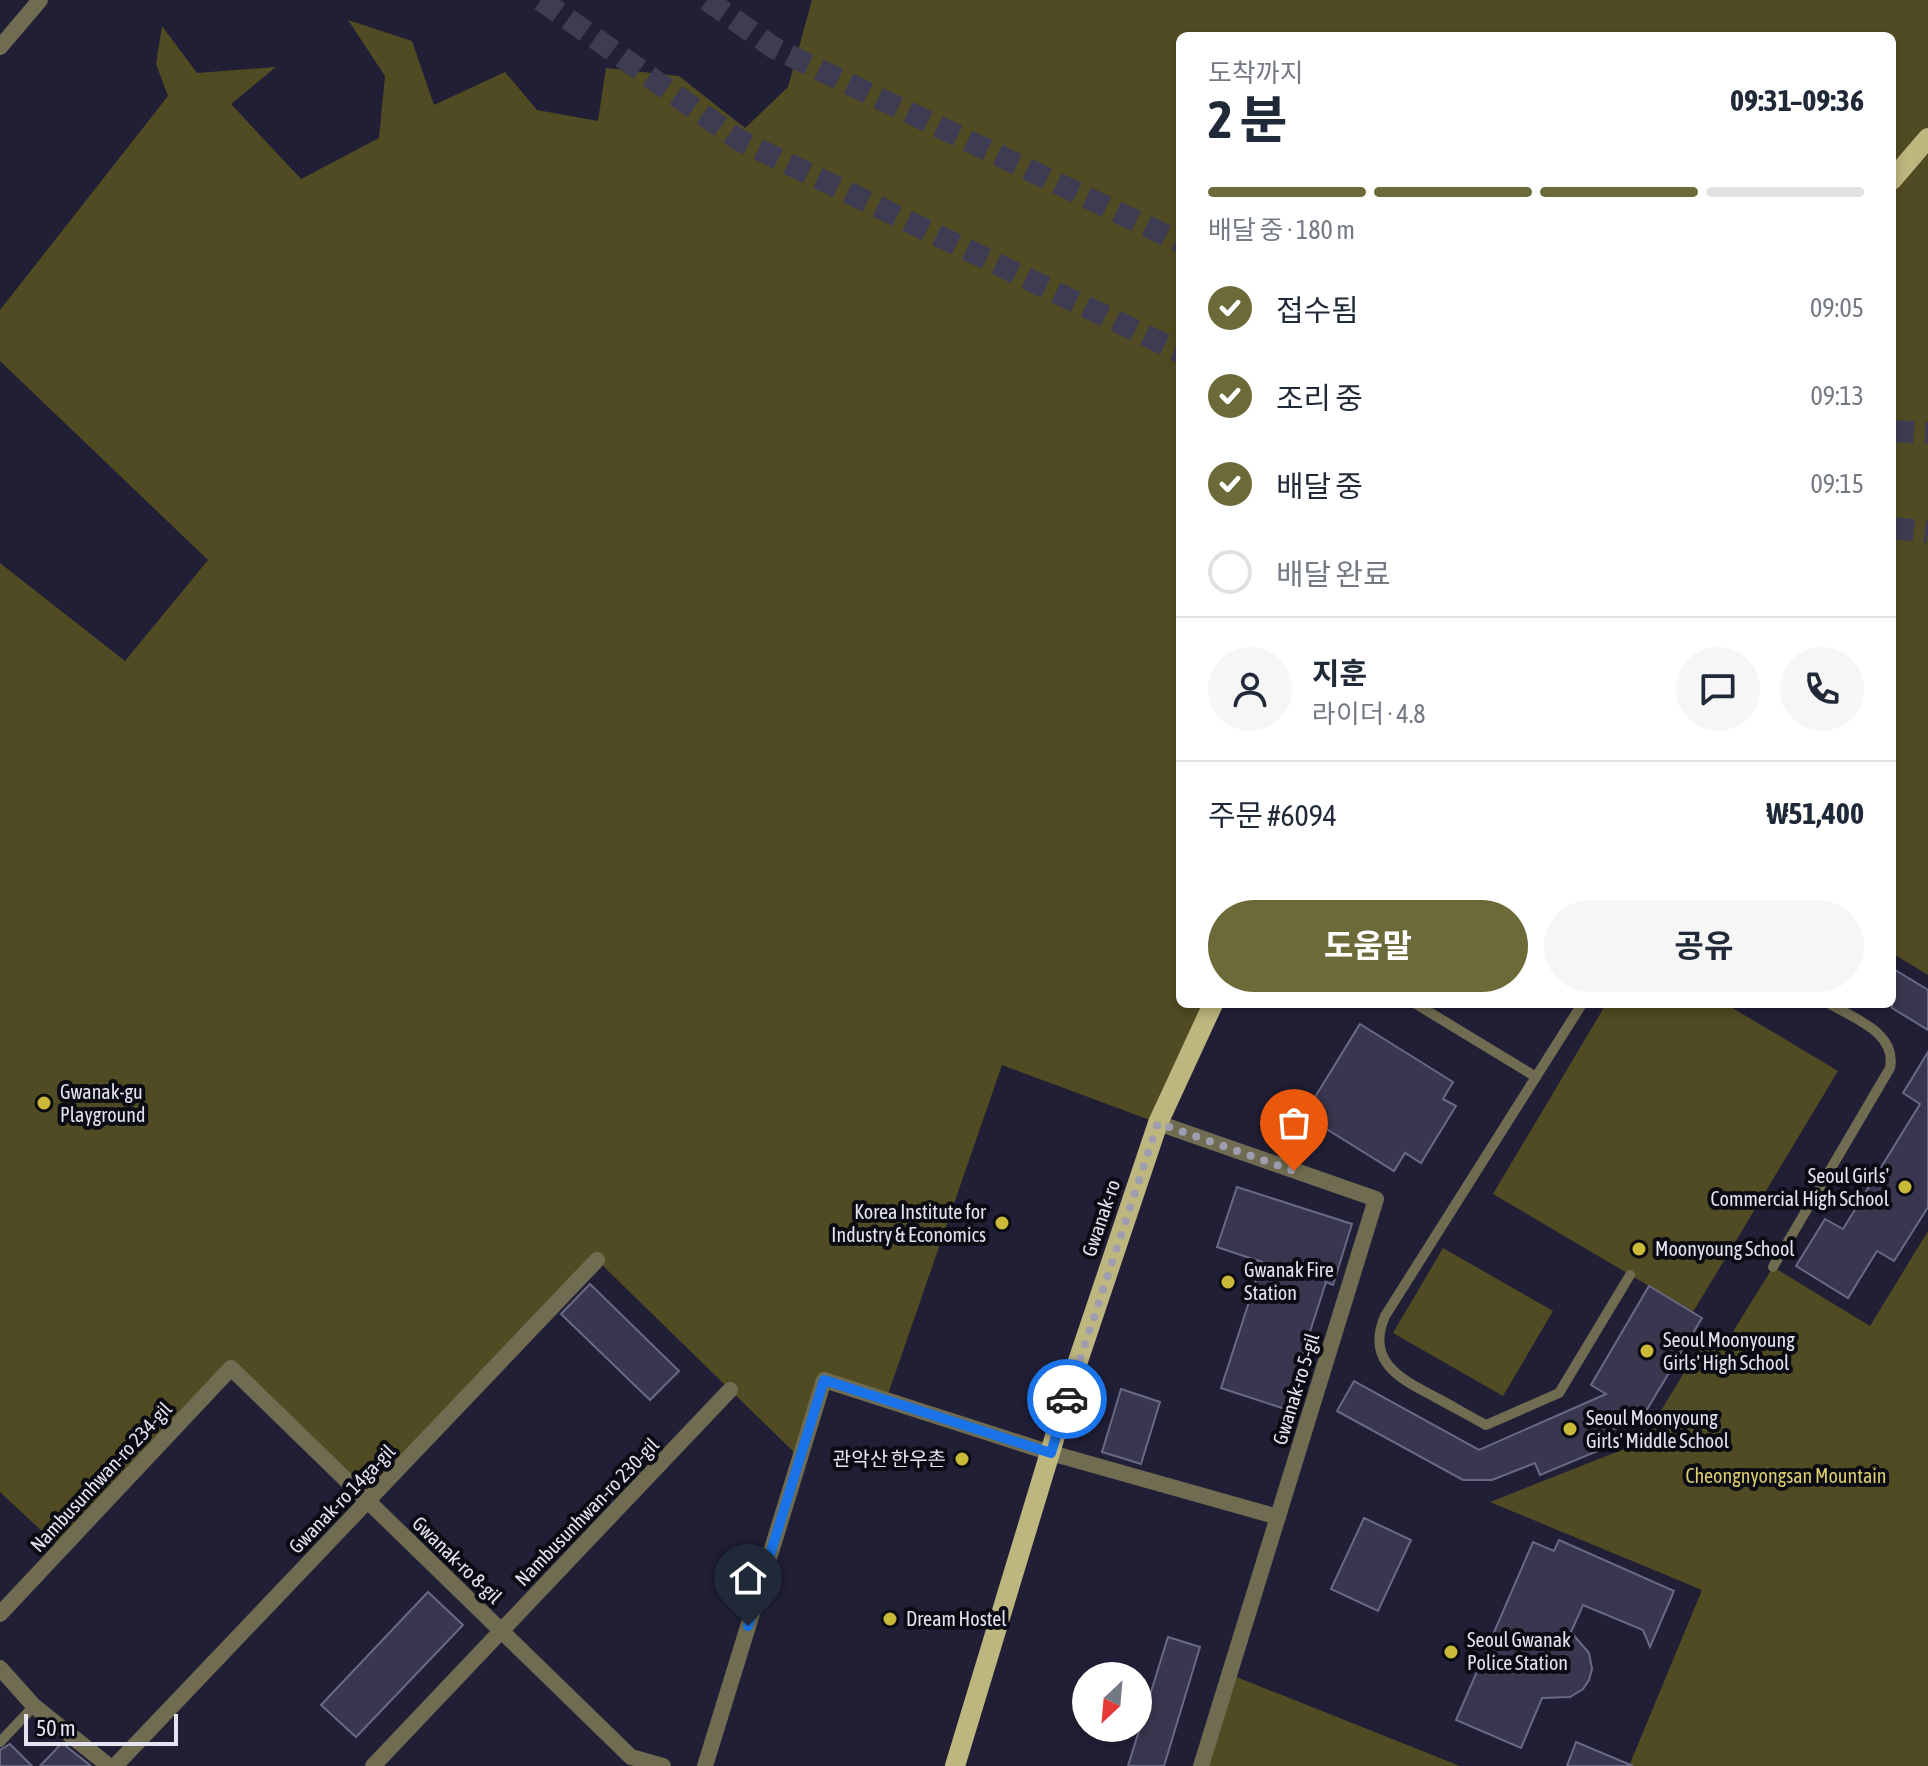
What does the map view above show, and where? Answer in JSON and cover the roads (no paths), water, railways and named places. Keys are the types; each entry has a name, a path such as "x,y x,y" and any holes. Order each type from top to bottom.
{"main road":[{"path":"1896,175 1928,138"},
{"name":"Gwanak-ro","path":"955,1766 1076,1367 1158,1123 1211,1008"}],"street":[{"path":"0,47 40,0"},
{"name":"Gwanak-ro 5-gil","path":"1158,1123 1376,1199 1201,1766"},
{"name":"Gwanak-ro 14ga-gil","path":"115,1766 597,1260"},
{"name":"Gwanak-ro 8-gil","path":"231,1368 502,1631 626,1761 663,1766"},
{"name":"Nambusunhwan-ro 234-gil","path":"0,1614 231,1368"},
{"path":"705,1766 824,1380 1051,1453 1278,1517"},
{"name":"Nambusunhwan-ro 230-gil","path":"373,1766 730,1390"},
{"path":"0,1668 34,1706 109,1766"}],"lane":[{"path":"1423,1008 1536,1077"},
{"path":"1579,1008 1385,1316 1379,1335 1384,1359 1403,1379 1486,1425 1559,1393 1630,1275"},
{"path":"1773,1267 1888,1074 1891,1063 1891,1052 1883,1037 1836,1008"},
{"path":"0,1742 34,1706"}],"tunnel":[{"path":"541,0 739,140 1176,350"},
{"path":"707,0 774,48 1176,240"},
{"path":"1896,431 1928,433"},
{"path":"1896,528 1928,532"}],"place":[{"name":"Gwanak-gu Playground","path":"44,1103"},
{"name":"Seoul Girls' Commercial High School","path":"1905,1187"},
{"name":"Korea Institute for Industry & Economics","path":"1002,1223"},
{"name":"Moonyoung School","path":"1639,1249"},
{"name":"Gwanak Fire Station","path":"1228,1282"},
{"name":"Seoul Moonyoung Girls' High School","path":"1647,1351"},
{"name":"Seoul Moonyoung Girls' Middle School","path":"1570,1429"},
{"name":"관악산 한우촌","path":"962,1459"},
{"name":"Dream Hostel","path":"890,1619"},
{"name":"Seoul Gwanak Police Station","path":"1451,1652"}],"park label":[{"name":"Cheongnyongsan Mountain","path":"1786,1476"}]}
